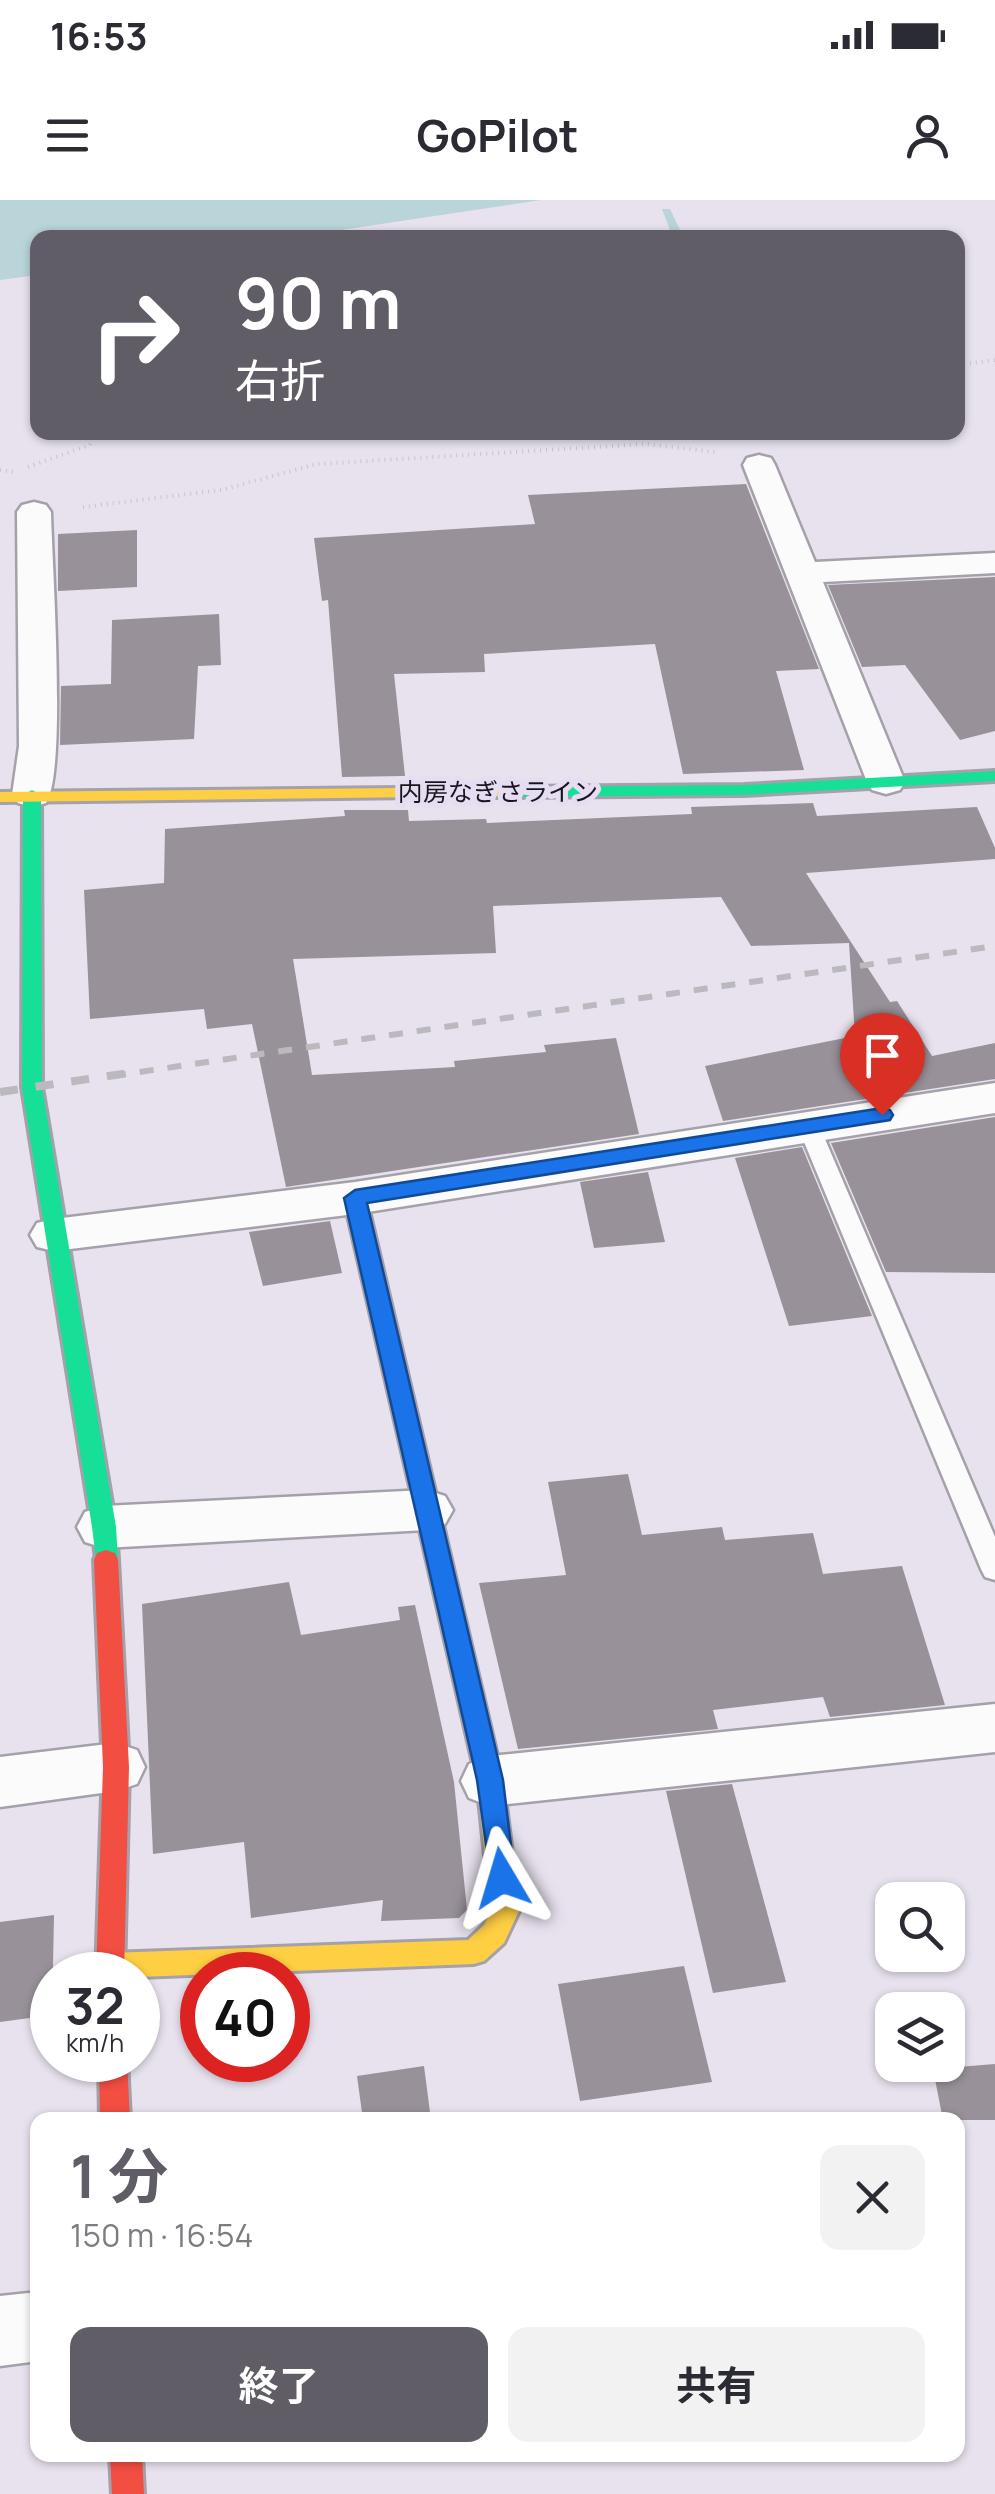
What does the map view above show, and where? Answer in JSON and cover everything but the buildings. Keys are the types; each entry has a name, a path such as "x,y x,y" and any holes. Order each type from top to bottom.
{"street":[{"path":"759,465 886,782"},
{"path":"34,512 38,746 16,796 32,1087 104,1527 116,1766 111,1952"},
{"path":"802,573 995,562"},
{"name":"内房なぎさライン","path":"16,796 744,790 995,776"},
{"path":"54,1235 355,1198 995,1098"},
{"path":"160,1968 474,1952 496,1934 505,1911 490,1780 355,1198"},
{"path":"104,1527 426,1510"},
{"path":"490,1780 995,1728"},
{"path":"0,1782 116,1766"},
{"path":"114,2082 115,2112"},
{"path":"0,2331 30,2327"},
{"path":"126,2462 128,2494"}],"lane":[{"path":"808,1126 995,1569"}],"path":[{"path":"965,364 995,360"},
{"path":"14,472 90,445 92,440"},
{"path":"34,512 221,490 316,464 646,444 710,450 759,465"}],"shaded area":[{"path":"0,200 541,200 341,230 30,230 30,276 0,280"}],"waterway":[{"path":"666,211 675,230"}],"railway":[{"path":"112,1076 995,946"},
{"path":"0,1092 129,1073"}],"traffic: fast":[{"path":"494,792 744,790 995,776"},
{"path":"32,795 32,1087 104,1527 106,1560"},
{"path":"355,1198 426,1504"}],"traffic: slow":[{"path":"0,797 494,792"},
{"path":"160,1963 474,1952 494,1934 505,1911 490,1781 426,1504"}],"traffic: jam":[{"path":"106,1560 116,1767 111,1952"},
{"path":"114,2082 115,2112"},
{"path":"126,2462 128,2494"}],"route":[{"path":"502,1878 490,1780 355,1198 882,1115"}]}
